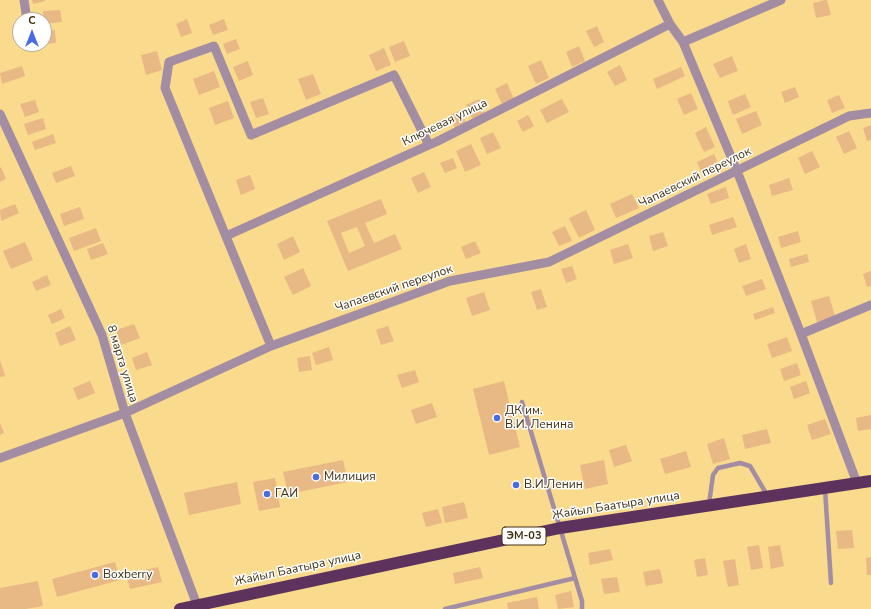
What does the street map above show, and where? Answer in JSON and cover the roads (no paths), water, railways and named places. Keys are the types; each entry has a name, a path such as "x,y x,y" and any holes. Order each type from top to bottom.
{"highway":[{"name":"Жайыл Баатыра улица","path":"180,609 560,528 871,481"}],"street":[{"path":"24,0 26,12"},
{"path":"658,0 670,24 683,42 737,171 801,334 857,483"},
{"path":"683,42 781,0"},
{"name":"Ключевая улица","path":"226,236 429,145 670,24"},
{"path":"271,346 165,88 169,62 214,46 250,135 394,75 429,145"},
{"name":"Чапаевский переулок","path":"0,458 125,413 271,346 450,281 549,262 849,116 871,113"},
{"name":"8 марта улица","path":"0,114 102,335 125,413 197,605"},
{"path":"801,334 871,305"}],"lane":[{"path":"522,402 582,601 582,609"},
{"path":"709,506 713,475 715,472 718,468 740,462 750,466 768,497"},
{"path":"825,488 830,583"},
{"path":"445,609 575,578"}],"place":[{"name":"ДК им. В.И. Ленина","path":"497,418"},
{"name":"Милиция","path":"316,477"},
{"name":"В.И.Ленин","path":"516,485"},
{"name":"ГАИ","path":"267,494"},
{"name":"Boxberry","path":"95,575"}]}
